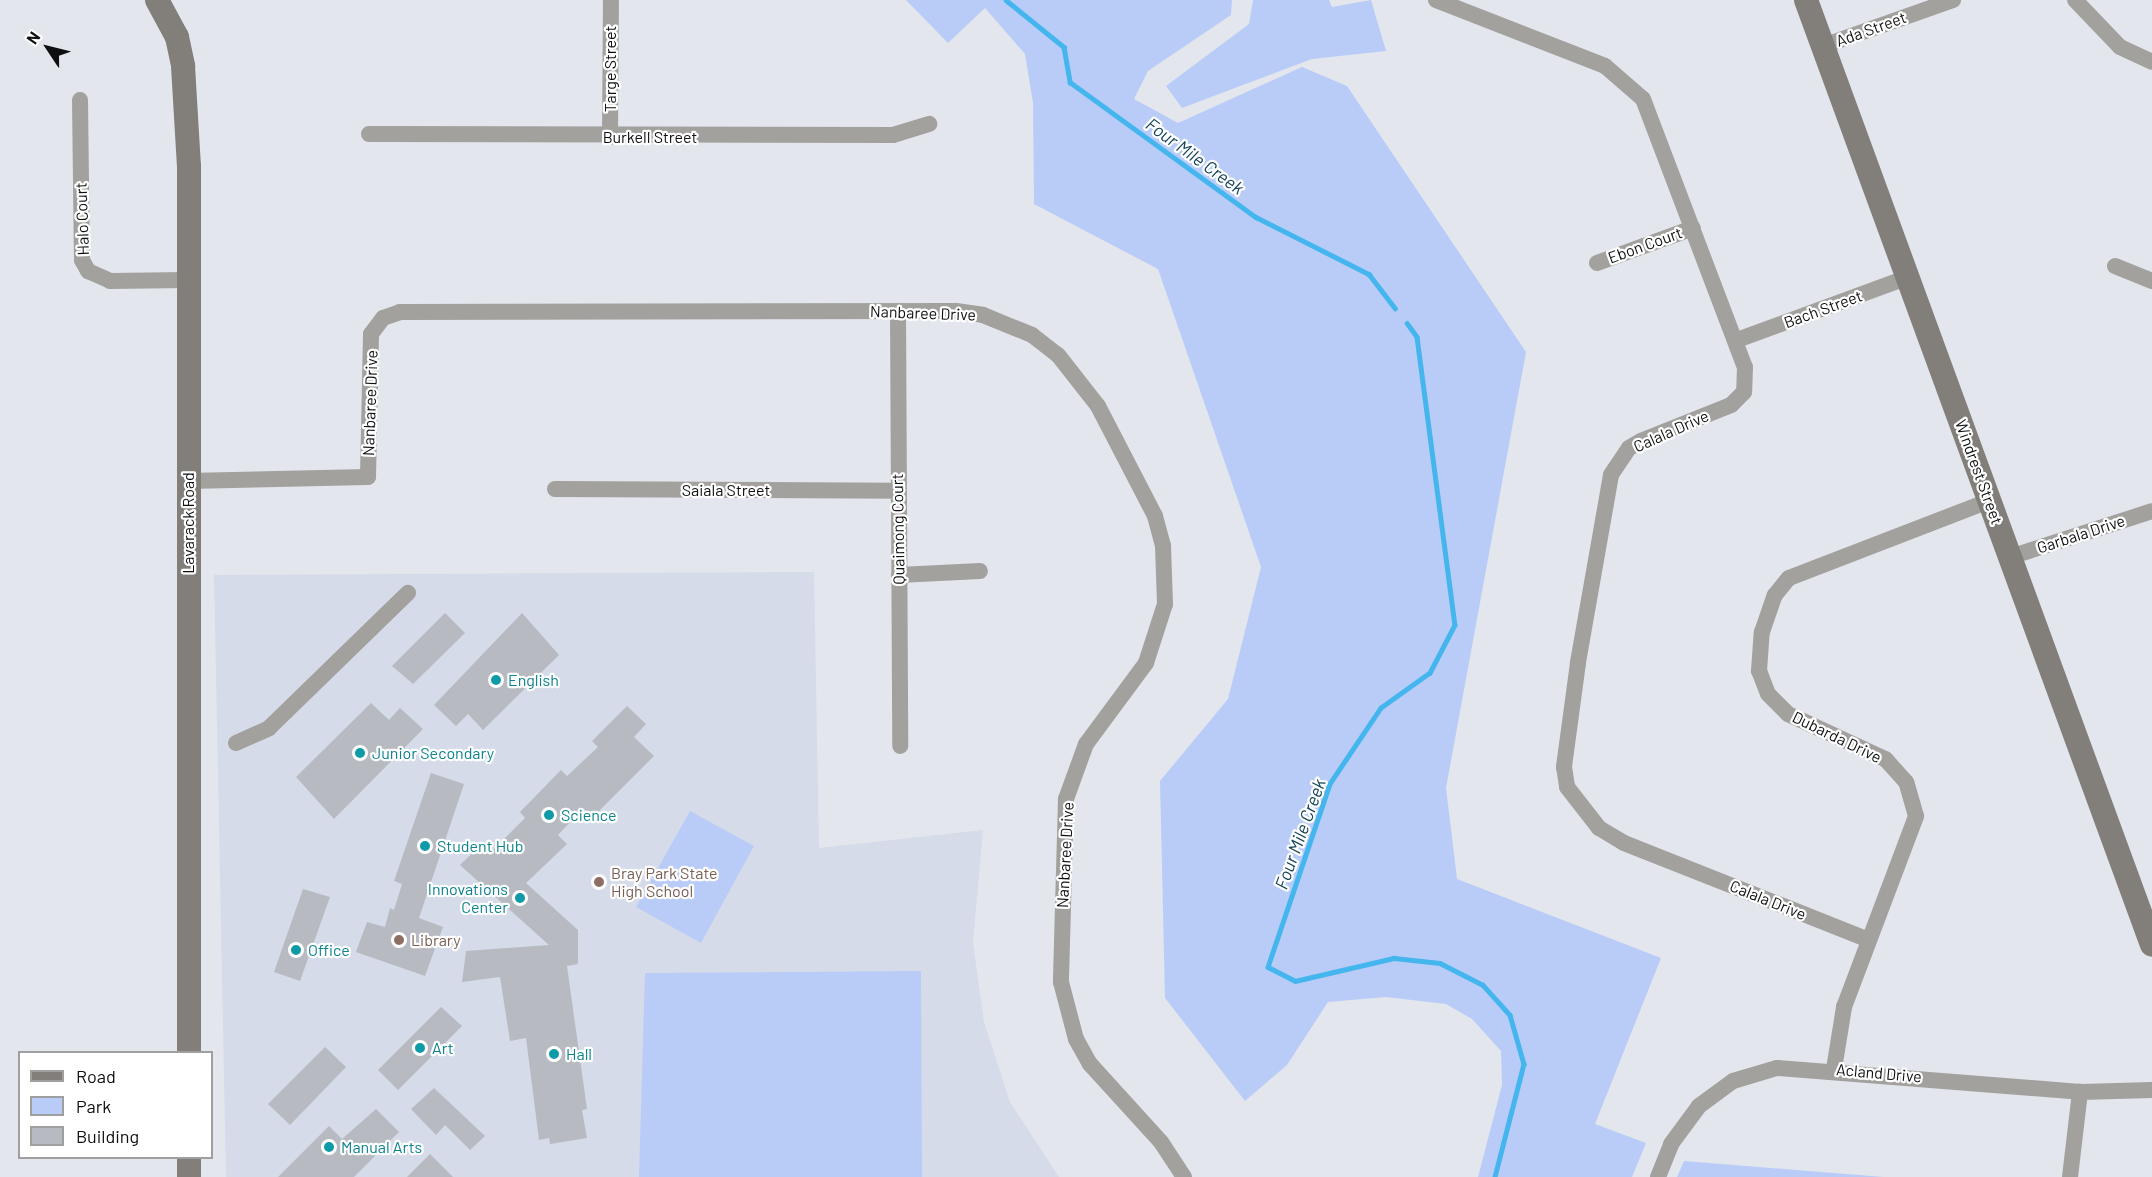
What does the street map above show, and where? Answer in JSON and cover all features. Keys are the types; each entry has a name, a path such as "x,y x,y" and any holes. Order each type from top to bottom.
{"street":[{"name":"Lavarack Road","path":"157,0 177,37 183,66 189,166 187,280 189,1051"},
{"name":"Targe Street","path":"610,137 611,0"},
{"name":"Calala Drive","path":"1436,0 1605,66 1626,81 1654,117 1745,367 1744,392 1731,405 1629,448 1611,475 1578,663 1563,767 1567,787 1599,828 1624,843 1867,939"},
{"name":"Windrest Street","path":"1806,0 2152,945"},
{"name":"Ada Street","path":"1823,46 1953,0"},
{"path":"2075,0 2120,47 2152,62"},
{"name":"Halo Court","path":"80,100 82,260 88,271 110,281 187,280"},
{"name":"Burkell Street","path":"369,134 610,137 893,135 929,124"},
{"name":"Ebon Court","path":"1598,263 1693,228"},
{"path":"2115,266 2152,281"},
{"name":"Bach Street","path":"1737,340 1908,277"},
{"name":"Nanbaree Drive","path":"188,482 368,477 371,334 384,318 400,312 898,311 983,315 1032,335 1058,355 1098,406 1155,516 1167,574 1158,630 1142,671 1086,744 1066,799 1061,982 1067,1011 1090,1064 1161,1142 1184,1177"},
{"name":"Quaimong Court","path":"898,311 897,491 900,746"},
{"name":"Saiala Street","path":"555,489 897,491"},
{"name":"Dubarda Drive","path":"1834,1069 1844,1007 1867,939 1916,816 1905,782 1885,759 1788,714 1768,694 1760,671 1762,633 1775,595 1789,578 1989,501"},
{"name":"Garbala Drive","path":"2010,557 2152,511"},
{"path":"899,575 980,572"},
{"path":"236,743 269,728 408,593"},
{"name":"Acland Drive","path":"1658,1177 1671,1144 1686,1122 1733,1081 1777,1068 1834,1069 2080,1092 2152,1090"},
{"path":"2070,1177 2080,1092"},
{"path":"189,1159 189,1177"}],"shaded area":[{"name":"Bray Park State High School","path":"814,572 819,848 983,830 973,943 984,1022 1010,1102 1059,1177 226,1177 214,575"}],"green space":[{"path":"906,0 1232,0 1231,15 1148,71 1134,99 1178,123 1302,67 1347,86 1526,352 1446,788 1457,879 1661,958 1595,1124 1646,1143 1632,1177 1478,1177 1502,1085 1501,1051 1472,1019 1446,1004 1386,997 1328,1002 1287,1065 1245,1101 1165,998 1160,781 1228,699 1261,567 1158,269 1034,204 1033,103 1025,54 985,8 948,43"},
{"path":"1253,0 1329,0 1332,7 1371,0 1386,51 1312,59 1182,108 1166,86 1249,24"},
{"path":"690,811 754,846 701,943 636,907"},
{"path":"921,971 922,1177 639,1177 645,973"},
{"path":"1684,1161 1884,1177 1677,1177"}],"building":[{"path":"445,613 465,633 413,684 392,666"},
{"name":"English","path":"522,613 559,655 483,730 468,714 456,726 434,705"},
{"name":"Junior Secondary","path":"371,703 389,720 400,708 423,729 334,819 296,777"},
{"path":"627,706 646,724 634,737 654,756 593,817 583,808 558,835 567,844 526,883 578,930 578,964 567,966 587,1109 582,1110 587,1138 550,1144 549,1138 539,1140 526,1038 510,1041 500,977 462,982 466,951 549,945 460,865 483,843 492,851 525,818 520,812 561,770 567,776 598,747 592,741"},
{"path":"431,773 464,784 419,918 443,927 425,976 356,952 367,922 385,927 390,908 394,910 402,884 394,881"},
{"name":"Office","path":"303,889 330,897 300,981 274,972"},
{"name":"Art","path":"441,1007 462,1026 398,1090 378,1070"},
{"path":"325,1047 346,1067 290,1125 268,1104"},
{"path":"434,1088 485,1136 470,1150 445,1125 436,1135 411,1109"},
{"name":"Manual Arts","path":"376,1109 399,1132 354,1177 278,1177 329,1126 342,1139"},
{"path":"430,1154 453,1177 407,1177"}],"waterway":[{"name":"Four Mile Creek","path":"1006,0 1064,47 1070,82 1256,217 1369,274 1395,308"},
{"name":"Four Mile Creek","path":"1407,323 1417,337 1455,625 1430,673 1381,708 1330,784 1268,967 1295,981 1394,958 1440,963 1483,985 1510,1015 1524,1064 1495,1177"}],"place":[{"name":"English","path":"496,680"},
{"name":"Junior Secondary","path":"360,753"},
{"name":"Science","path":"549,815"},
{"name":"Student Hub","path":"425,846"},
{"name":"Bray Park State High School","path":"599,882"},
{"name":"Innovations Center","path":"520,898"},
{"name":"Library","path":"399,940"},
{"name":"Office","path":"296,950"},
{"name":"Art","path":"420,1048"},
{"name":"Hall","path":"554,1054"},
{"name":"Manual Arts","path":"329,1147"}]}
